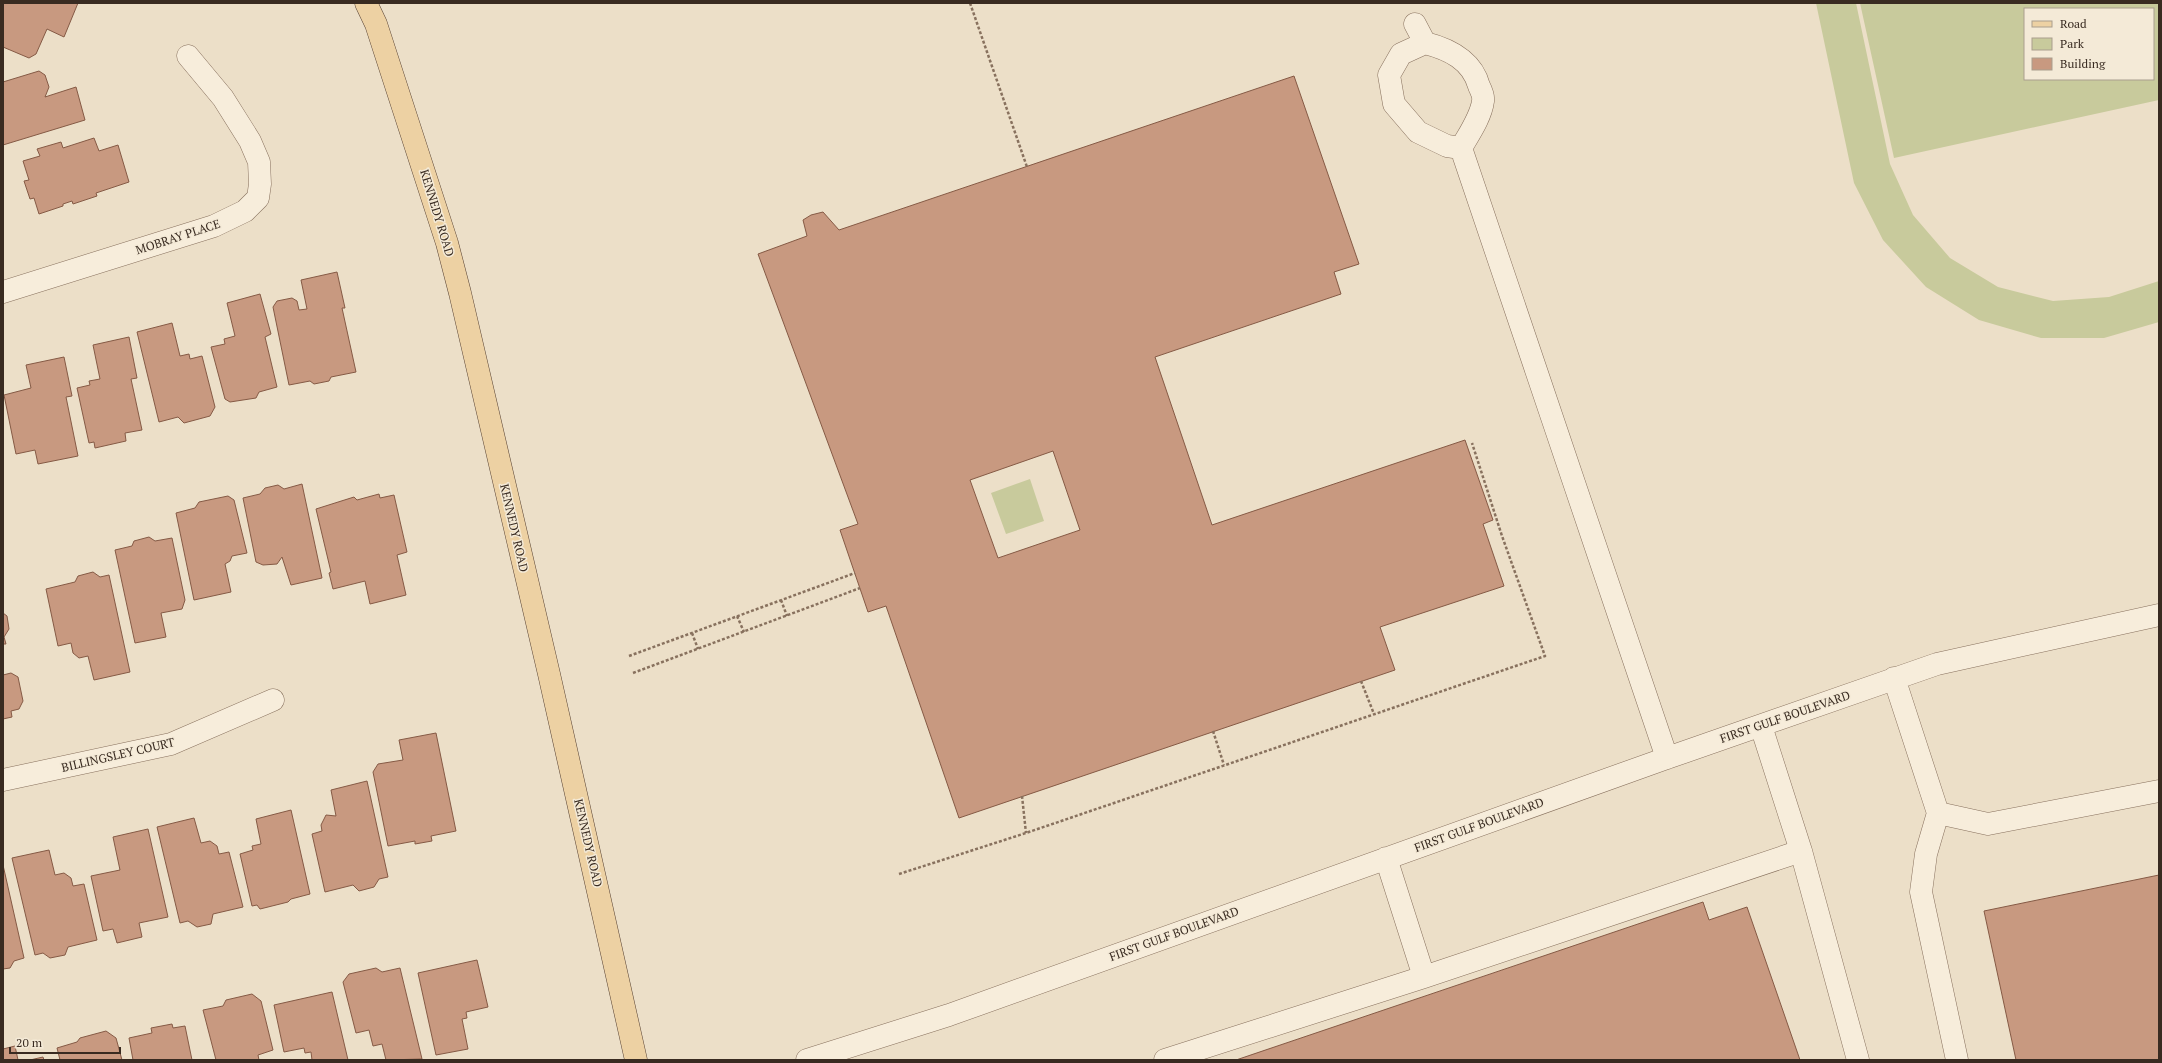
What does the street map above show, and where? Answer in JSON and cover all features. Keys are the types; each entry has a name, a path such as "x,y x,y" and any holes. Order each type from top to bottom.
{"main road":[{"name":"KENNEDY ROAD","path":"366,3 376,24 445,236 458,286 549,674 636,1060"}],"street":[{"path":"1415,24 1425,43"},
{"path":"1425,43 1441,47 1461,57 1476,76 1483,100 1472,130 1461,148 1447,146 1418,132 1394,104 1389,75 1401,54 1425,43"},
{"name":"MOBRAY PLACE","path":"3,292 214,226 245,211 258,198 260,184 259,162 250,141 223,98 188,56"},
{"path":"1461,148 1667,758"},
{"name":"FIRST GULF BOULEVARD","path":"807,1060 956,1013 1386,858 1894,678 1937,664 2159,615"},
{"path":"1894,678 1938,813 1926,854 1921,892 1957,1060"},
{"name":"BILLINGSLEY COURT","path":"3,780 171,744 273,700"},
{"path":"1762,726 1800,851 1858,1060"},
{"path":"1938,813 1988,824 2159,791"},
{"path":"1165,1060 1424,977 1800,851"},
{"path":"1386,858 1424,977"}],"path":[{"path":"970,3 1027,167"},
{"path":"899,874 1026,833 1545,656 1502,536 1472,443"},
{"path":"629,656 855,574"},
{"path":"633,673 860,588"},
{"path":"781,600 787,616"},
{"path":"737,616 744,632"},
{"path":"692,633 698,649"},
{"path":"1361,681 1374,714"},
{"path":"1213,731 1224,765"},
{"path":"1022,796 1026,833"}],"green space":[{"path":"1816,3 1856,3 1890,164 1913,215 1950,258 1998,287 2053,301 2109,297 2159,281 2159,322 2104,338 2041,338 1979,320 1926,287 1883,240 1854,183"},
{"path":"1860,3 2159,3 2159,100 1894,158"},
{"path":"1030,479 1044,521 1006,534 991,493"}],"building":[{"path":"3,3 78,3 64,37 47,29 36,54 29,58 3,47"},
{"path":"39,71 45,75 49,87 45,97 76,87 85,120 3,145 3,82"},
{"path":"1294,76 1359,264 1334,272 1341,294 1155,357 1212,525 1465,440 1493,520 1483,524 1504,586 1380,627 1395,670 959,818 886,606 868,612 840,530 858,524 758,254 807,236 803,220 811,215 823,212 839,230","holes":["1053,451 1080,530 998,558 970,480"]},
{"path":"94,138 99,151 118,145 129,182 96,193 97,196 73,204 72,201 63,204 63,206 39,214 34,198 30,199 24,181 29,180 23,161 40,156 37,149 61,142 63,148"},
{"path":"337,272 345,308 342,308 356,372 331,377 329,381 314,384 310,381 289,385 273,307 277,301 292,298 297,301 299,310 307,309 301,280"},
{"path":"260,294 271,334 265,337 277,387 259,392 256,398 230,402 225,399 211,347 225,344 224,339 235,336 227,303"},
{"path":"172,323 180,356 189,354 190,359 202,356 215,407 210,416 184,423 178,417 159,422 137,332"},
{"path":"129,337 137,378 131,379 142,430 125,433 126,441 95,448 94,442 89,443 77,388 90,385 89,381 100,379 93,345"},
{"path":"64,357 72,396 66,397 78,456 38,464 35,450 16,454 4,395 31,388 26,365"},
{"path":"302,484 322,578 291,585 282,557 277,564 263,565 256,562 243,498 260,494 265,488 278,485 284,489"},
{"path":"379,494 380,498 394,495 407,552 397,555 406,595 370,604 365,581 333,589 329,573 331,572 316,509 354,497 357,500"},
{"path":"228,496 234,500 247,553 232,556 230,561 225,564 231,592 194,600 176,513 195,508 199,502"},
{"path":"149,537 155,541 172,538 185,600 182,609 161,613 166,637 135,643 115,550 132,546 134,541"},
{"path":"93,572 100,577 109,575 130,672 94,680 88,656 79,658 73,653 71,643 58,646 46,589 75,582 78,576"},
{"path":"3,613 7,616 9,629 4,637 6,644 3,644"},
{"path":"11,673 18,677 23,701 19,709 11,711 12,717 3,719 3,675"},
{"path":"436,733 456,831 431,836 432,841 415,844 415,841 388,846 373,772 378,764 403,760 399,740"},
{"path":"367,781 388,877 379,879 374,887 359,891 353,885 325,892 312,834 322,831 321,825 326,815 336,816 331,790"},
{"path":"291,810 310,894 291,899 288,902 260,909 257,905 252,906 240,854 253,850 252,846 261,844 256,819"},
{"path":"194,818 201,843 210,841 217,846 219,854 229,852 243,907 213,914 211,924 197,927 188,921 180,923 157,827"},
{"path":"148,829 168,917 139,923 142,937 117,943 113,929 103,931 91,876 120,870 113,837"},
{"path":"49,850 55,875 64,873 71,878 73,886 84,884 97,940 68,947 65,955 50,958 43,953 35,955 12,858"},
{"path":"3,865 24,958 14,961 10,968 3,969"},
{"path":"2159,875 2159,1060 2016,1060 1984,911"},
{"path":"1703,902 1709,920 1747,907 1800,1060 1236,1060"},
{"path":"477,960 488,1007 466,1012 467,1018 462,1019 468,1049 436,1055 418,973"},
{"path":"376,968 382,972 400,968 422,1059 386,1060 382,1044 373,1046 369,1030 356,1033 343,982 349,974"},
{"path":"332,992 348,1060 312,1060 311,1052 305,1053 304,1048 284,1052 274,1005"},
{"path":"252,994 261,1001 273,1050 258,1055 259,1060 216,1060 203,1010 223,1006 226,1000"},
{"path":"172,1024 173,1028 185,1026 192,1060 133,1060 129,1038 152,1033 151,1028"},
{"path":"106,1031 116,1038 122,1060 60,1060 57,1048 77,1042 80,1038"},
{"path":"15,1046 18,1060 3,1060 3,1049"},
{"path":"43,1057 44,1060 30,1060"}]}
